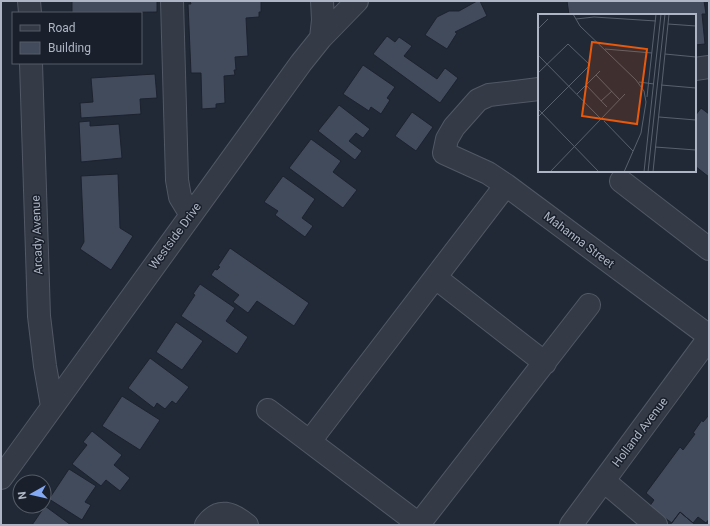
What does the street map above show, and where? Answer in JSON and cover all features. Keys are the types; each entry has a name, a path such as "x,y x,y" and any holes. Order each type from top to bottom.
{"street":[{"path":"29,1 30,12"},
{"path":"172,1 177,180 180,197 191,215"},
{"path":"321,38 323,20 322,1"},
{"name":"Westside Drive","path":"1,478 301,62 321,38 357,1"},
{"name":"Arcady Avenue","path":"31,64 40,316 45,366 52,406"},
{"path":"696,69 709,67"},
{"name":"Mahanna Street","path":"538,89 488,95 478,100 454,127 447,139 444,153 488,173 506,185 709,337"},
{"path":"621,181 709,249"},
{"path":"310,442 506,185"},
{"path":"436,278 545,362"},
{"path":"268,410 419,525 589,305"},
{"name":"Holland Avenue","path":"571,525 709,337"},
{"path":"604,481 656,525"},
{"path":"206,525 210,519 221,514 239,520"}],"building":[{"path":"72,1 157,1 157,12 72,12"},
{"path":"190,1 261,1 261,12 259,12 259,17 246,18 248,56 235,57 235,75 224,76 225,103 216,104 216,108 202,109 201,73 191,73 188,4 191,4"},
{"path":"477,1 480,1 487,16 455,32 457,33 447,49 425,35 437,17 449,11 459,11"},
{"path":"567,1 704,1 706,14 702,14 705,44 696,45 696,14 569,14"},
{"path":"387,36 395,42 399,37 412,46 404,56 437,79 445,68 458,78 440,103 373,54"},
{"path":"363,65 395,87 387,98 390,100 381,114 371,107 369,111 343,94"},
{"path":"155,74 157,98 140,99 141,114 81,118 80,103 93,102 91,78"},
{"path":"339,105 370,129 363,138 356,133 349,141 362,151 355,160 318,131"},
{"path":"701,108 709,114 709,177 696,167 696,115"},
{"path":"412,112 433,127 416,151 395,136"},
{"path":"90,121 90,126 119,124 122,158 81,162 79,122"},
{"path":"311,139 341,161 333,172 357,190 343,208 289,168"},
{"path":"118,174 120,228 133,236 111,270 80,249 84,242 81,176"},
{"path":"283,176 315,199 302,218 313,226 305,237 275,215 278,211 264,202"},
{"path":"230,248 309,303 294,326 257,301 248,313 233,302 239,295 211,275 215,269 217,270 220,267 218,266"},
{"path":"200,284 235,308 226,321 248,337 237,354 181,316 195,295 193,294"},
{"path":"176,322 203,341 182,370 156,352"},
{"path":"150,358 189,387 176,404 172,401 165,409 157,403 154,408 128,388"},
{"path":"122,396 160,420 140,450 102,426"},
{"path":"709,415 709,519 706,523 698,517 693,523 680,512 672,523 649,507 654,500 646,493 680,447 683,450 695,434 693,433 702,420 703,422"},
{"path":"92,431 122,455 114,465 130,478 120,491 106,480 101,486 72,464 87,445 83,442"},
{"path":"69,469 96,486 85,502 91,505 82,520 52,501 52,494"},
{"path":"52,511 71,525 32,525 40,514 52,514"},
{"path":"680,512 693,523 696,525 670,525"}]}
